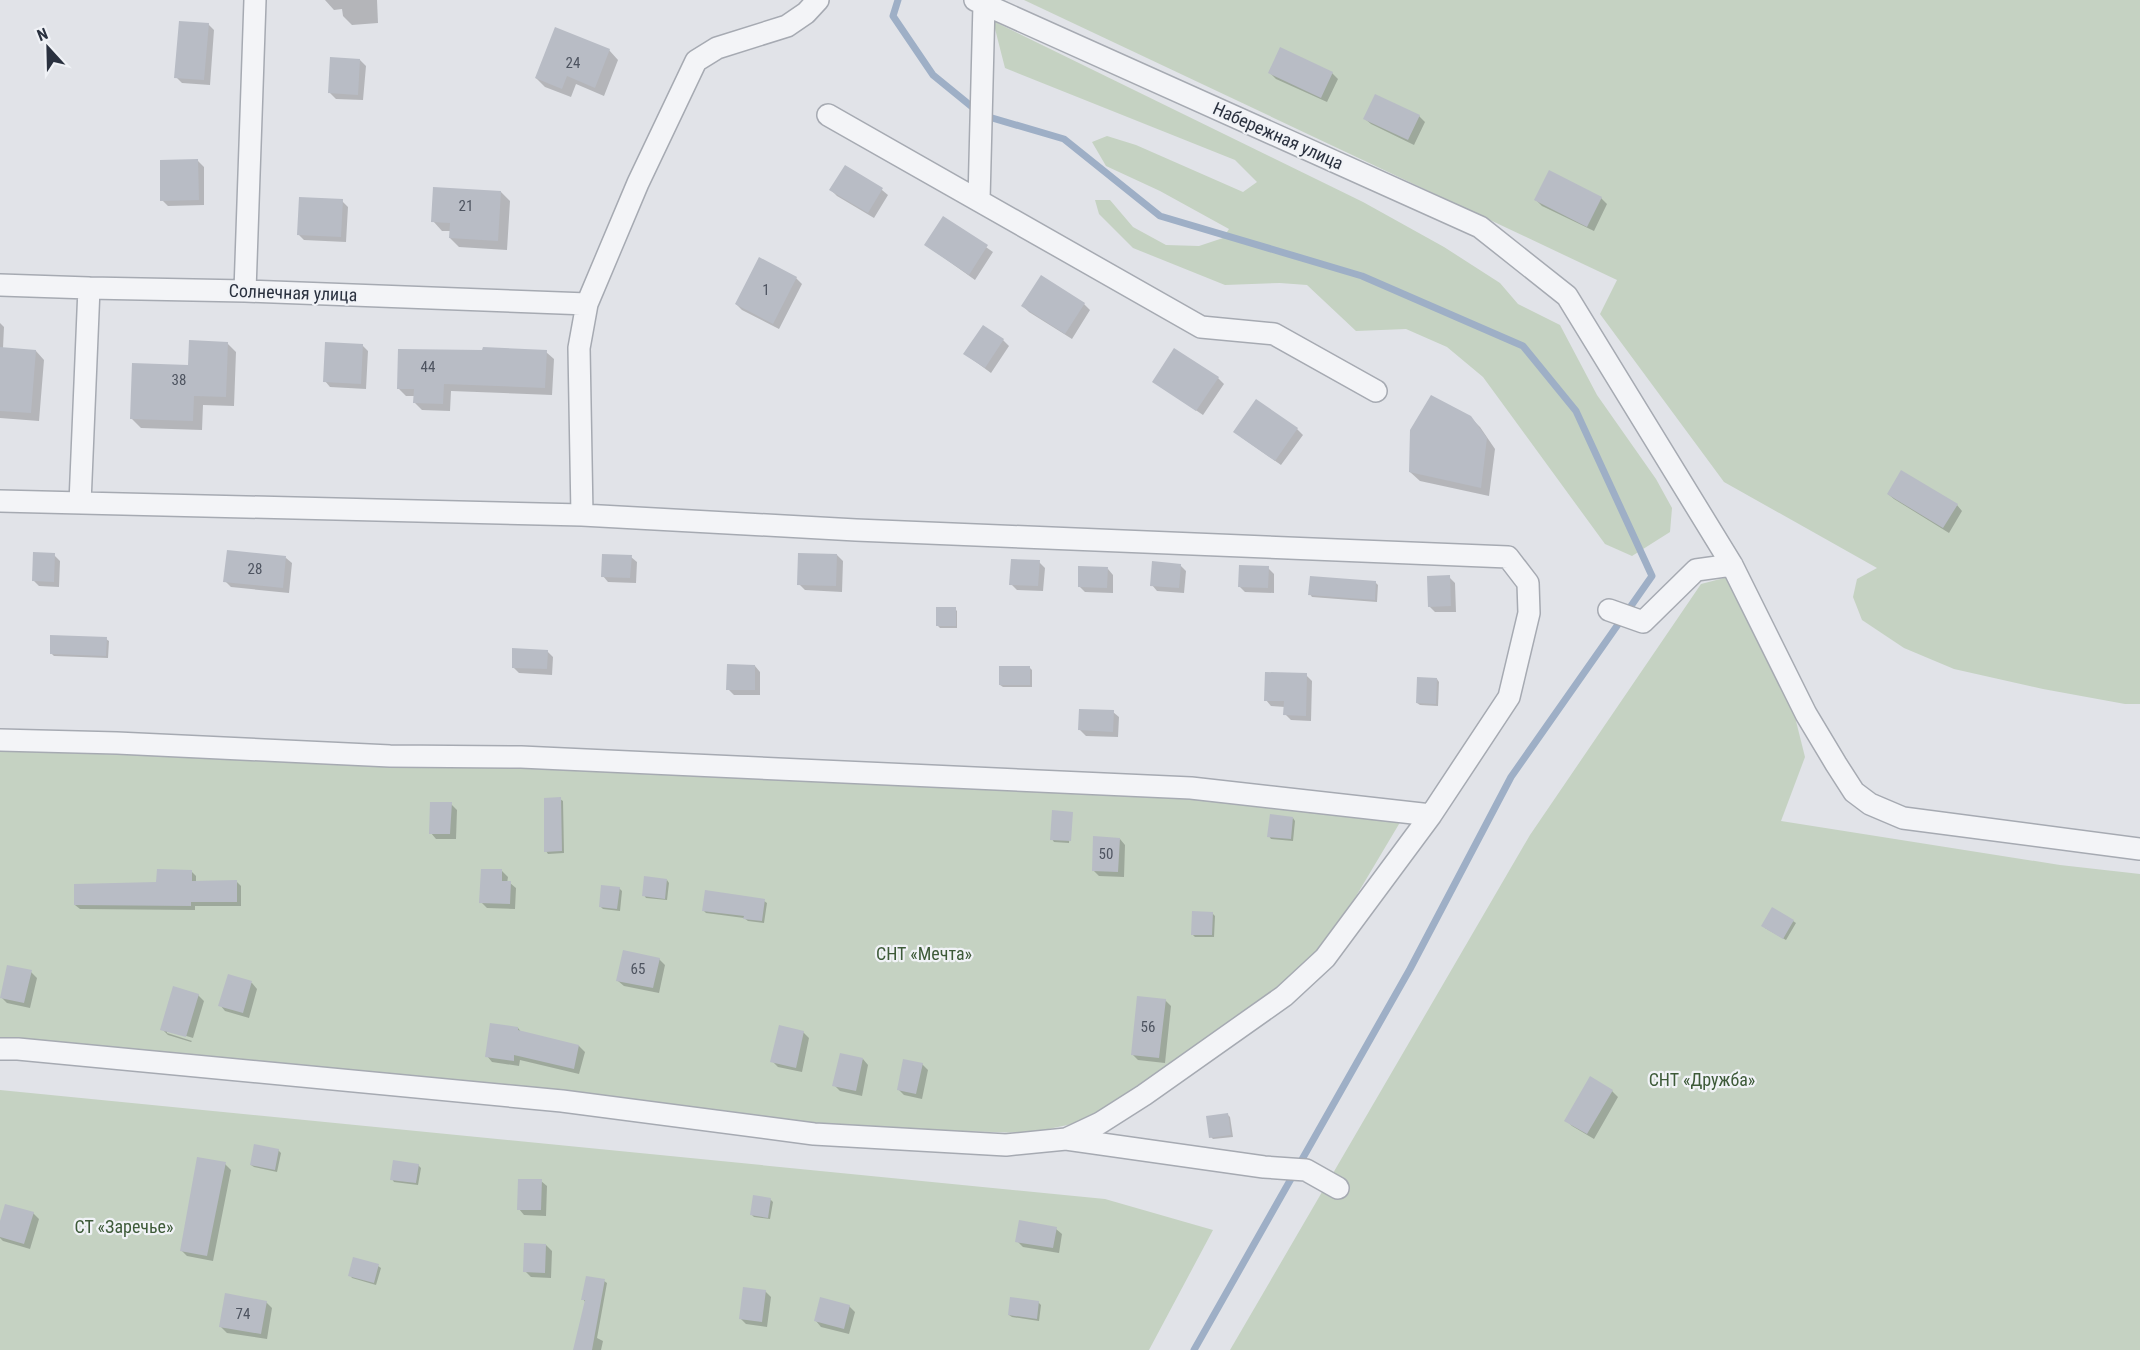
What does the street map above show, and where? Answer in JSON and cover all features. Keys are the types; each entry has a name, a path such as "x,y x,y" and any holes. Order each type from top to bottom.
{"street":[{"path":"245,291 255,0"},
{"path":"582,515 579,348 587,304 638,183 696,61 717,48 788,26 806,14 818,0"},
{"path":"979,2 979,200"},
{"name":"Набережная улица","path":"979,2 1480,227 1567,296 1732,565"},
{"path":"828,115 1201,327 1274,334 1376,391"},
{"name":"Солнечная улица","path":"0,285 245,291 587,304"},
{"path":"80,503 89,288"},
{"path":"0,501 582,515 856,530 1508,557 1528,584 1529,613 1509,697 1431,815 1325,958 1284,996 1144,1095 1100,1123 1066,1139"},
{"path":"1609,610 1643,622 1696,570 1732,565 1806,714 1854,792 1870,804 1903,819 2140,849"},
{"path":"0,740 390,756 545,758 1191,788 1431,815"},
{"path":"0,1049 562,1101 814,1134 1006,1144 1066,1139 1264,1167 1306,1170 1338,1188"}],"green space":[{"path":"1024,0 2140,0 2140,704 2125,704 2043,689 1954,669 1904,648 1862,620 1853,597 1857,579 1877,568 1724,482 1600,314 1617,280"},
{"path":"993,21 1363,202 1444,247 1500,283 1518,304 1560,325 1597,395 1656,479 1672,508 1670,532 1632,556 1605,544 1483,377 1447,347 1406,329 1356,331 1307,285 1280,283 1225,285 1133,248 1099,214 1095,200 1110,200 1133,227 1166,245 1199,246 1223,238 1229,229 1160,191 1106,166 1092,142 1107,136 1136,145 1243,192 1257,182 1235,160 1005,68"},
{"name":"СНТ «Дружба»","path":"1728,577 1793,709 1805,757 1781,821 2060,865 2140,874 2140,1350 1230,1350 1530,835 1701,584"},
{"name":"СНТ «Мечта»","path":"0,751 1147,785 1402,819 1324,950 1241,1017 1135,1091 1082,1122 1029,1133 828,1127 0,1038"},
{"name":"СТ «Заречье»","path":"0,1090 1105,1199 1213,1230 1149,1350 0,1350"}],"building":[{"path":"179,21 209,23 204,80 174,78"},
{"path":"555,27 610,49 595,88 567,76 562,89 535,78"},
{"path":"1280,47 1333,72 1321,98 1268,73"},
{"path":"330,57 360,59 358,95 328,93"},
{"path":"1375,94 1420,115 1408,140 1363,119"},
{"path":"198,159 199,200 160,201 160,160"},
{"path":"845,165 883,188 868,213 829,190"},
{"path":"1549,170 1602,197 1587,227 1534,200"},
{"path":"433,187 501,191 498,241 449,238 450,223 431,222"},
{"path":"299,197 343,199 341,237 297,235"},
{"path":"943,216 988,245 969,275 924,245"},
{"path":"759,257 797,277 773,324 735,304"},
{"path":"1041,275 1085,303 1065,334 1021,306"},
{"path":"983,325 1004,339 985,368 963,354"},
{"path":"189,340 228,342 226,397 194,396 193,421 130,419 132,363 188,365"},
{"path":"325,342 363,344 361,384 323,382"},
{"path":"0,347 36,350 31,413 0,411"},
{"path":"483,347 547,350 545,388 444,384 443,404 413,403 414,389 397,389 398,349 482,350"},
{"path":"1174,348 1219,377 1196,411 1152,382"},
{"path":"1431,395 1471,416 1487,438 1481,488 1409,472 1410,430"},
{"path":"1256,399 1298,428 1275,461 1233,432"},
{"path":"1901,470 1958,504 1943,528 1887,494"},
{"path":"227,550 286,556 283,588 223,582"},
{"path":"33,552 55,553 54,582 32,581"},
{"path":"798,553 837,554 836,586 797,585"},
{"path":"602,554 632,555 630,578 601,577"},
{"path":"1011,559 1040,560 1038,586 1009,585"},
{"path":"1152,561 1181,564 1179,588 1150,586"},
{"path":"1239,565 1269,566 1268,588 1238,587"},
{"path":"1078,566 1108,567 1107,588 1078,587"},
{"path":"1450,575 1451,606 1428,607 1427,576"},
{"path":"1310,576 1376,581 1375,600 1308,595"},
{"path":"936,607 956,607 956,626 936,626"},
{"path":"50,635 107,637 106,656 50,654"},
{"path":"512,648 548,650 547,669 512,668"},
{"path":"727,664 755,665 755,690 726,690"},
{"path":"999,666 1030,666 1030,685 999,685"},
{"path":"1265,672 1307,673 1306,716 1283,715 1284,701 1264,701"},
{"path":"1417,677 1437,678 1436,704 1416,703"},
{"path":"1079,709 1114,710 1113,732 1078,730"},
{"path":"561,797 562,851 544,852 544,798"},
{"path":"430,802 452,802 450,834 429,834"},
{"path":"1052,810 1073,812 1071,841 1050,840"},
{"path":"1270,814 1293,817 1291,839 1267,837"},
{"path":"1093,836 1120,838 1118,872 1092,871"},
{"path":"157,869 192,870 192,881 237,880 237,902 191,902 191,906 74,905 74,884 156,882"},
{"path":"481,869 502,869 502,881 511,881 510,904 479,903"},
{"path":"644,876 667,879 665,899 642,896"},
{"path":"601,885 620,887 617,909 599,907"},
{"path":"705,890 765,899 762,921 743,919 744,916 702,911"},
{"path":"1772,907 1794,920 1783,939 1761,926"},
{"path":"1192,911 1213,912 1212,935 1191,935"},
{"path":"623,950 660,958 653,988 616,981"},
{"path":"7,965 32,970 24,1003 0,998"},
{"path":"228,974 252,981 243,1013 218,1006"},
{"path":"173,986 199,994 186,1037 160,1030"},
{"path":"1137,996 1166,999 1159,1058 1131,1055"},
{"path":"490,1023 518,1027 518,1030 579,1045 574,1069 514,1055 514,1061 485,1057"},
{"path":"779,1025 804,1031 796,1068 770,1062"},
{"path":"840,1053 863,1058 856,1091 832,1086"},
{"path":"903,1059 923,1063 916,1094 897,1090"},
{"path":"1590,1076 1613,1090 1587,1134 1564,1121"},
{"path":"1228,1113 1231,1135 1209,1138 1206,1116"},
{"path":"254,1144 279,1149 275,1170 250,1165"},
{"path":"197,1157 226,1162 207,1256 180,1251"},
{"path":"393,1160 419,1164 416,1183 390,1180"},
{"path":"518,1179 542,1179 541,1210 517,1210"},
{"path":"753,1195 771,1198 768,1218 750,1215"},
{"path":"5,1204 34,1212 24,1244 0,1237 0,1221"},
{"path":"1019,1220 1057,1227 1053,1248 1015,1242"},
{"path":"524,1243 546,1244 545,1273 523,1272"},
{"path":"353,1257 379,1264 374,1283 348,1276"},
{"path":"586,1276 605,1279 592,1350 573,1350 585,1300 581,1300"},
{"path":"743,1287 766,1290 762,1322 739,1319"},
{"path":"225,1293 267,1301 261,1334 219,1327"},
{"path":"820,1297 850,1305 844,1329 814,1321"},
{"path":"1010,1297 1039,1301 1037,1319 1008,1315"}],"waterway":[{"path":"898,0 893,16 933,75 982,115 1064,139 1160,216 1362,276 1523,346 1576,411 1652,576 1511,777 1410,969 1194,1350"}]}
